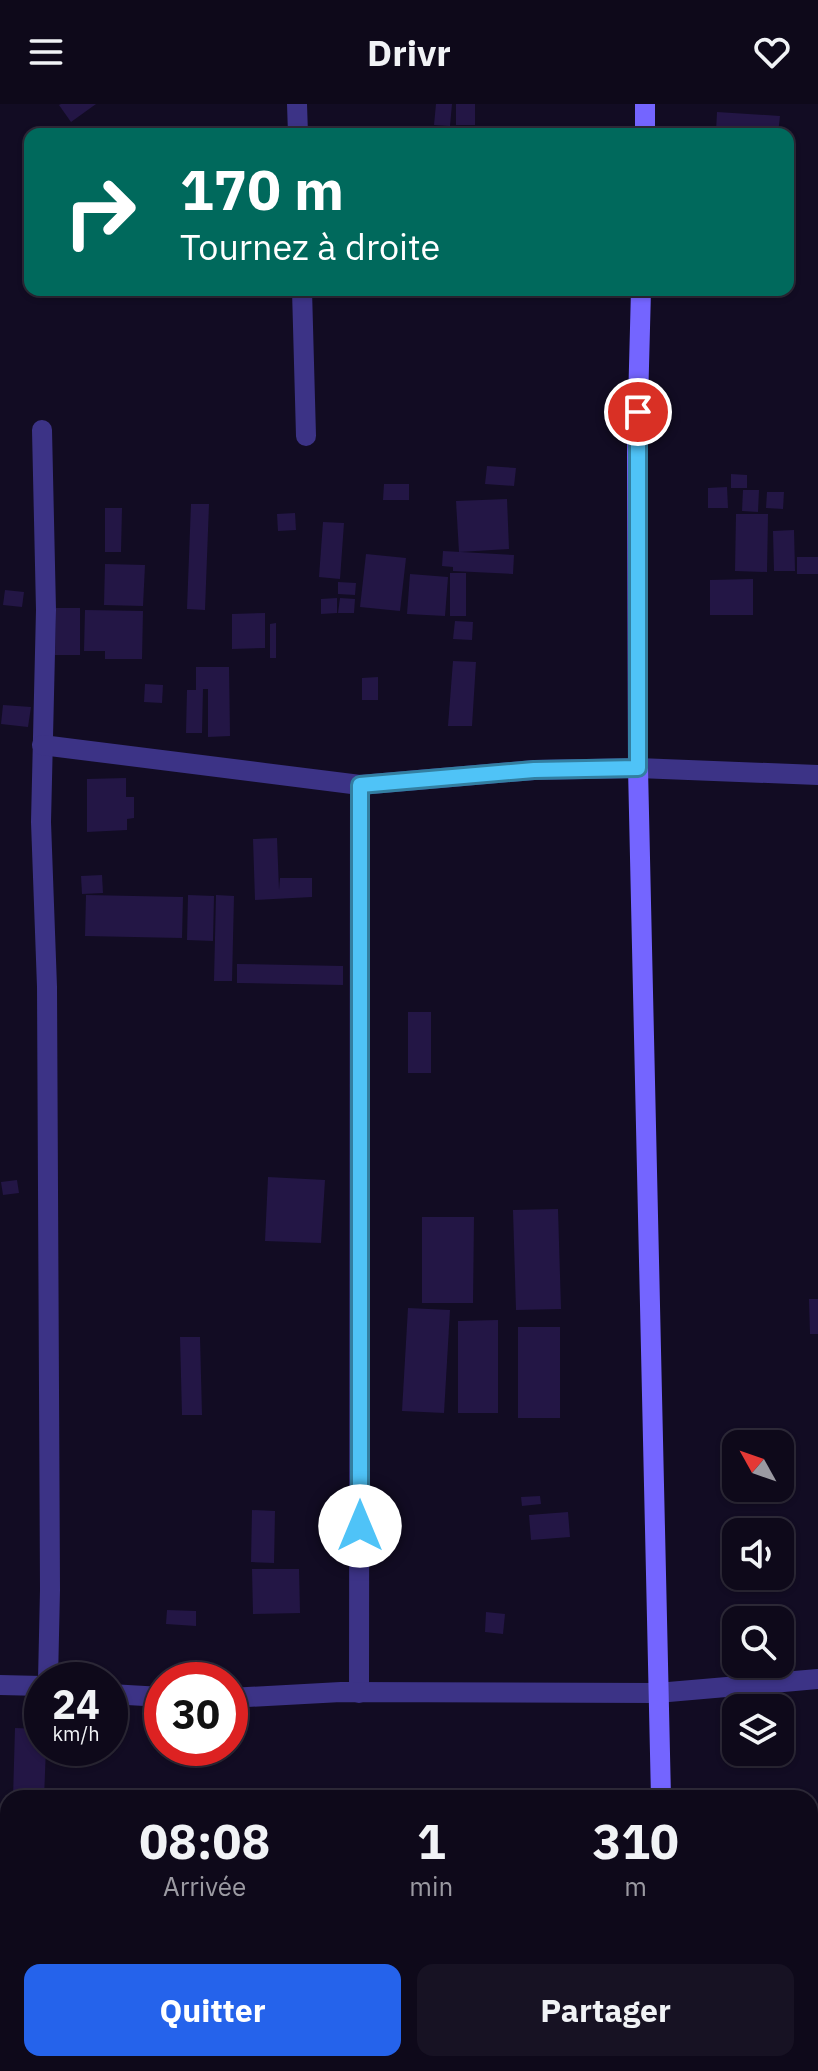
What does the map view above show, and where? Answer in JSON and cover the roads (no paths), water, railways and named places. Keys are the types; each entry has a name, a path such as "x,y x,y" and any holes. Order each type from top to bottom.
{"street":[{"path":"297,104 298,128"},
{"path":"645,104 645,128"},
{"path":"302,296 306,436"},
{"path":"641,296 637,442 638,768 661,1790"},
{"path":"42,430 46,610 41,822 47,987 48,1662"},
{"path":"42,745 360,785 534,770 638,768 818,775"},
{"path":"359,1693 360,785"},
{"path":"248,1697 359,1693 657,1693 818,1679"},
{"path":"0,1685 24,1686"}]}
